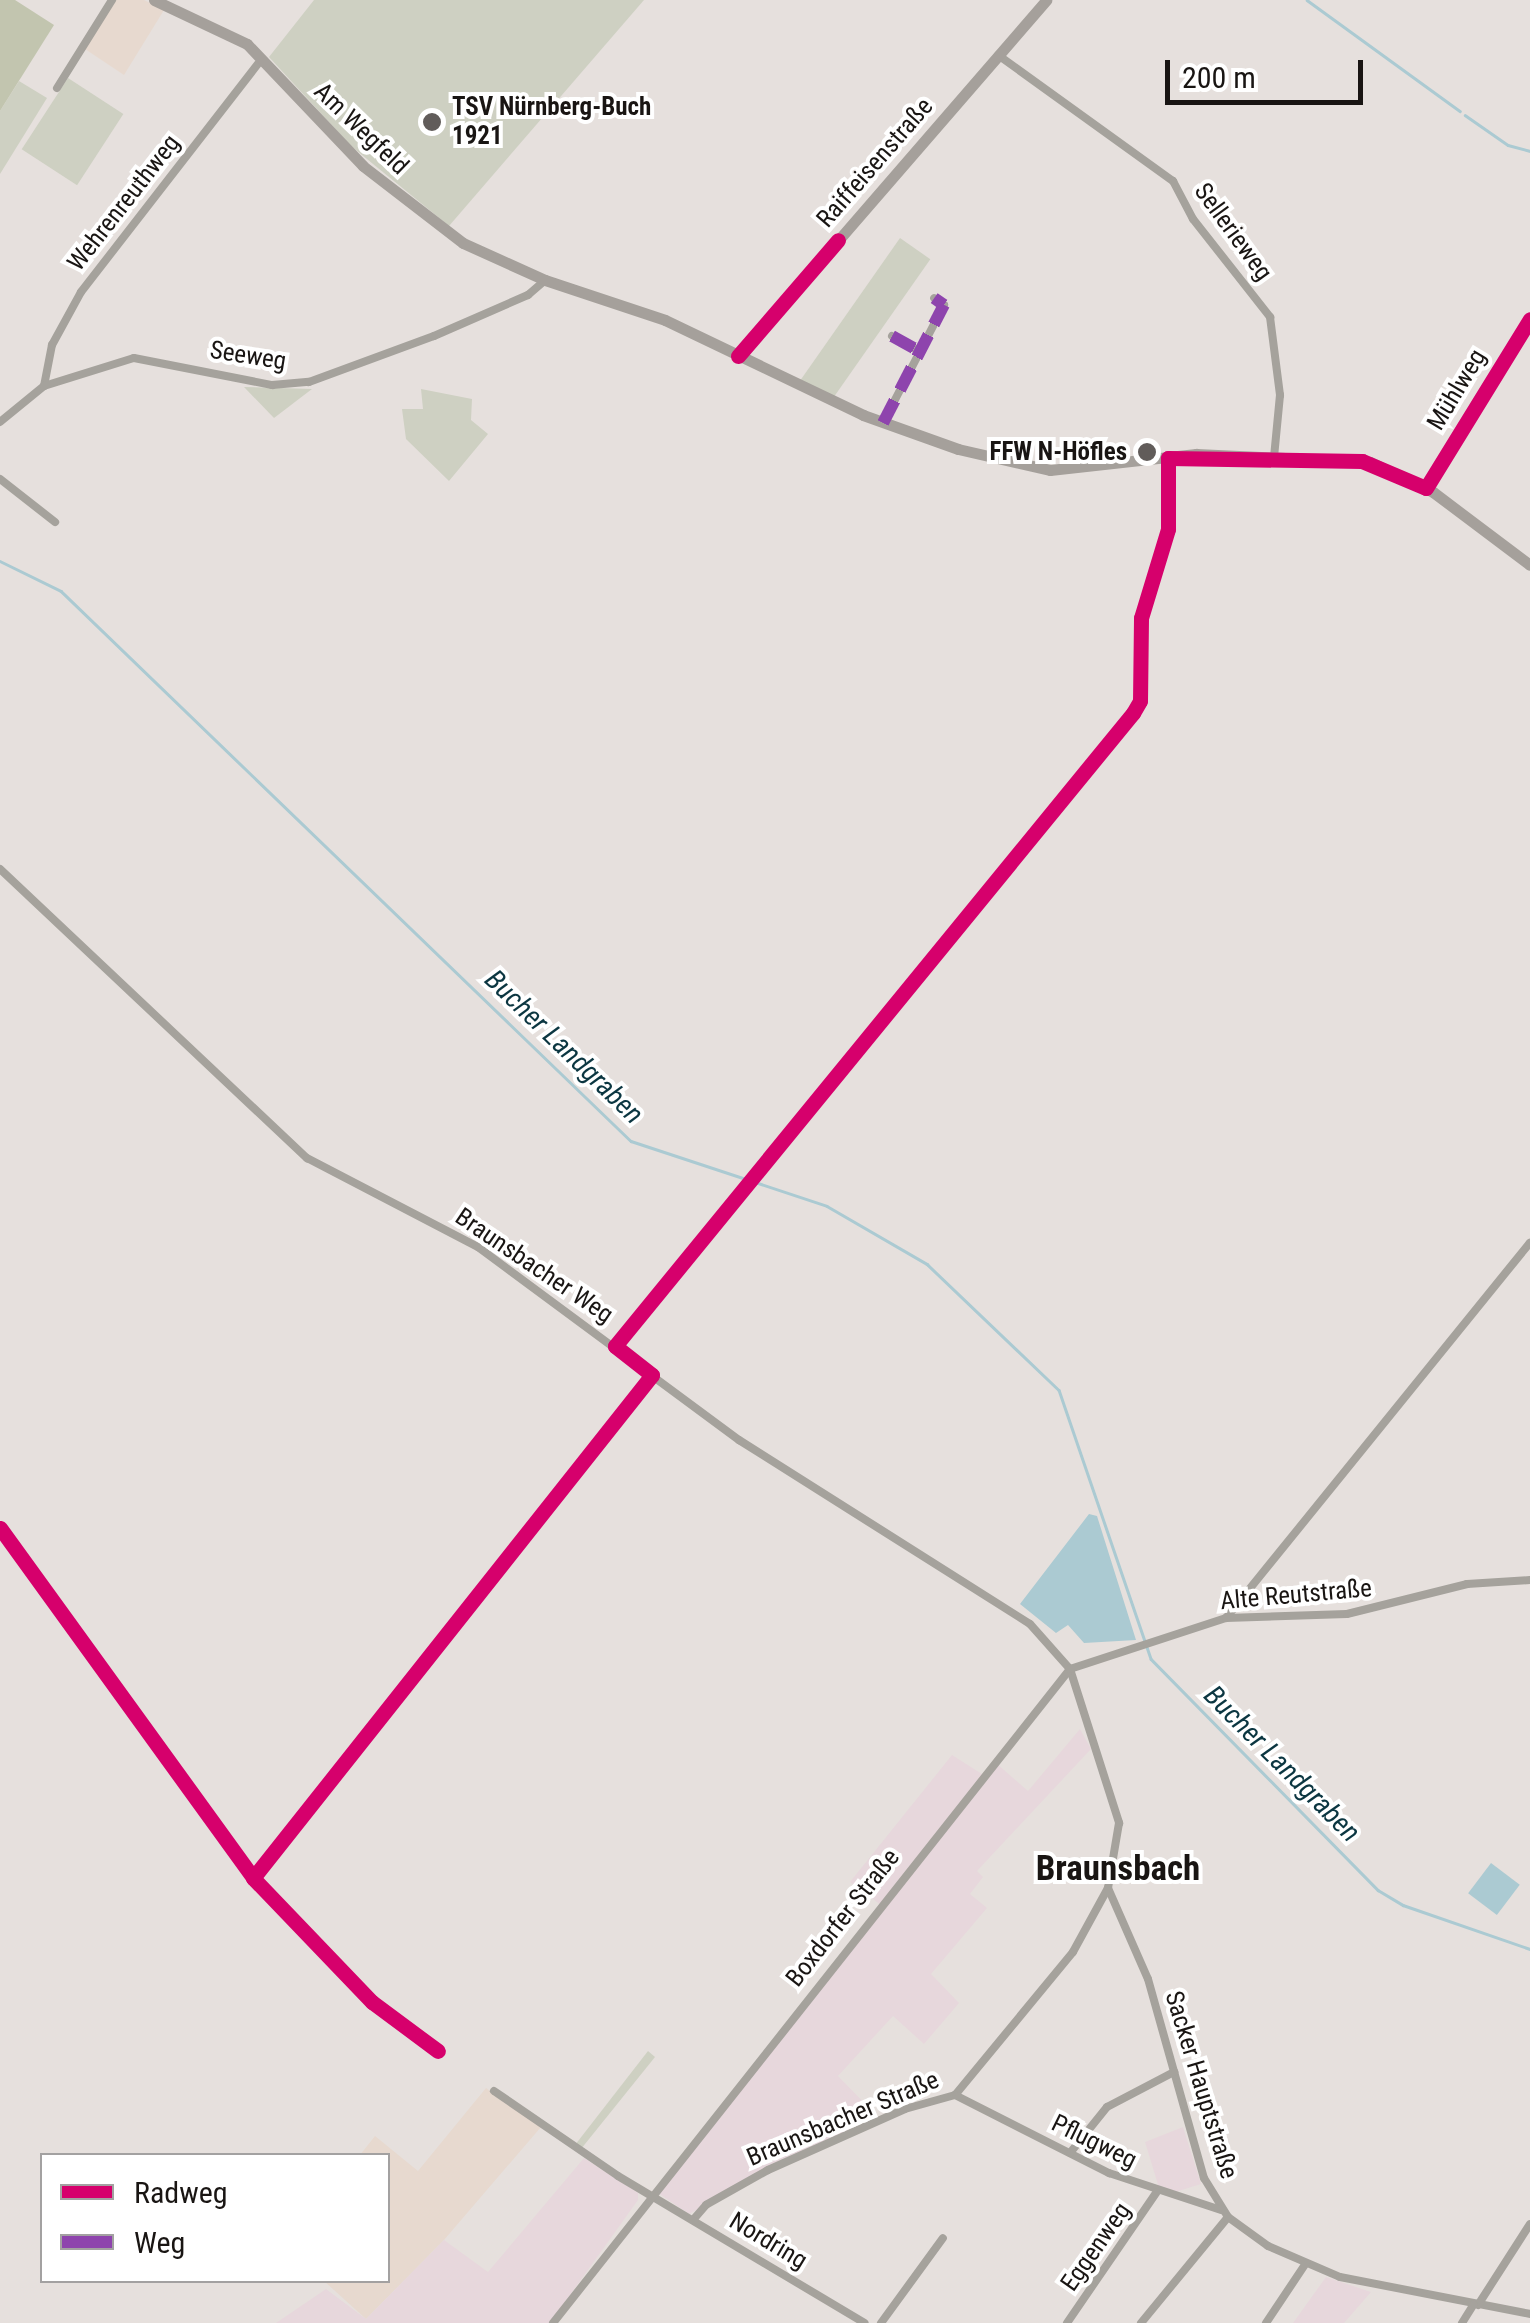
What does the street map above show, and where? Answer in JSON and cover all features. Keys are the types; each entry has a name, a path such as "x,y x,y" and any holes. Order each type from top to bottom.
{"street":[{"path":"57,88 112,0"},
{"name":"Am Wegfeld","path":"154,0 227,32 262,58 337,142 404,202 473,248 545,280 665,320 883,423 1037,469 1102,470 1168,458 1274,457 1370,462 1426,488 1530,565"},
{"name":"Raiffeisenstraße","path":"738,356 1046,0"},
{"name":"Sellerieweg","path":"998,55 1174,181 1193,219 1270,317 1280,395 1274,457"},
{"name":"Wehrenreuthweg","path":"44,386 52,345 81,292 262,58"},
{"name":"Seeweg","path":"0,422 44,386 134,358 272,384 309,382 434,336 534,292 545,280"},
{"path":"883,423 944,305 934,298"},
{"name":"Mühlweg","path":"1426,488 1530,319"},
{"path":"892,336 921,352"},
{"path":"1068,792 1140,701 1141,618 1168,529 1168,458"},
{"path":"0,479 56,522"},
{"name":"Braunsbacher Weg","path":"0,869 308,1158 478,1247 739,1440 1030,1624 1070,1669"},
{"path":"1226,1618 1530,1243"},
{"name":"Alte Reutstraße","path":"1070,1669 1226,1618 1347,1614 1467,1584 1530,1580"},
{"name":"Braunsbacher Straße","path":"693,2220 706,2204 768,2170 906,2110 955,2095 1069,1957 1108,1888 1119,1823 1070,1669"},
{"name":"Boxdorfer Straße","path":"553,2323 649,2194 1070,1669"},
{"name":"Sacker Hauptstraße","path":"1108,1888 1148,1979 1204,2178 1225,2213 1306,2263 1377,2288 1530,2314"},
{"path":"1070,2152 1107,2107 1174,2072"},
{"path":"494,2091 649,2194"},
{"name":"Pflugweg","path":"955,2095 1156,2193 1225,2213"},
{"name":"Eggenweg","path":"1067,2323 1156,2193"},
{"name":"Nordring","path":"649,2194 866,2323"},
{"path":"1141,2323 1225,2213"},
{"path":"1462,2323 1530,2224"},
{"path":"881,2323 943,2238"},
{"path":"1266,2323 1306,2263"}],"shaded area":[{"path":"115,0 144,0 164,10 124,75 85,49"},
{"name":"TSV Nürnberg-Buch 1921","path":"314,0 644,0 449,226 351,146 269,57"},
{"path":"68,78 123,114 77,185 22,149"},
{"path":"19,81 47,98 0,174 0,111"},
{"path":"900,238 930,259 829,404 798,383"},
{"path":"244,387 312,389 274,418"},
{"path":"421,389 472,399 471,420 488,434 449,481 406,439 402,409 423,409"},
{"path":"1080,1729 1091,1749 977,1871 983,1877 970,1894 987,1908 931,1974 959,2003 924,2044 893,2016 838,2076 876,2115 689,2214 655,2191 881,1905 850,1882 952,1755 985,1776 996,1763 1028,1791"},
{"path":"648,2051 655,2057 581,2149 575,2145"},
{"path":"486,2088 541,2127 444,2240 366,2319 326,2283 390,2283 390,2153 362,2153 375,2136 418,2171"},
{"path":"1183,2127 1201,2184 1172,2193 1159,2188 1145,2142"},
{"path":"584,2158 638,2193 638,2200 550,2323 276,2323 326,2289 366,2319 444,2240 488,2272"},
{"path":"1326,2277 1371,2292 1344,2323 1293,2323"}],"green space":[{"path":"0,0 15,0 54,25 0,111"}],"water":[{"path":"1089,1514 1097,1516 1136,1640 1084,1643 1068,1625 1056,1633 1020,1604"},
{"path":"1491,1863 1520,1885 1497,1915 1468,1893"}],"waterway":[{"path":"1307,0 1460,111"},
{"path":"1465,115 1508,145 1530,151"},
{"name":"Bucher Landgraben","path":"0,561 61,591 631,1141 827,1206 927,1264 1059,1390 1151,1659 1378,1890 1403,1905 1530,1949"}],"marked path":[{"path":"883,423 944,305 934,298"},
{"path":"892,336 921,352"}],"cycle path":[{"path":"738,356 838,240"},
{"path":"253,1878 652,1375 615,1346 1133,713 1140,701 1141,618 1168,529 1168,458 1362,461 1426,488 1530,319"},
{"path":"0,1528 253,1878 372,2002 438,2051"}],"place":[{"name":"TSV Nürnberg-Buch 1921","path":"432,122"},
{"name":"FFW N-Höfles","path":"1147,452"}],"district":[{"name":"Braunsbach","path":"1118,1869"}]}
